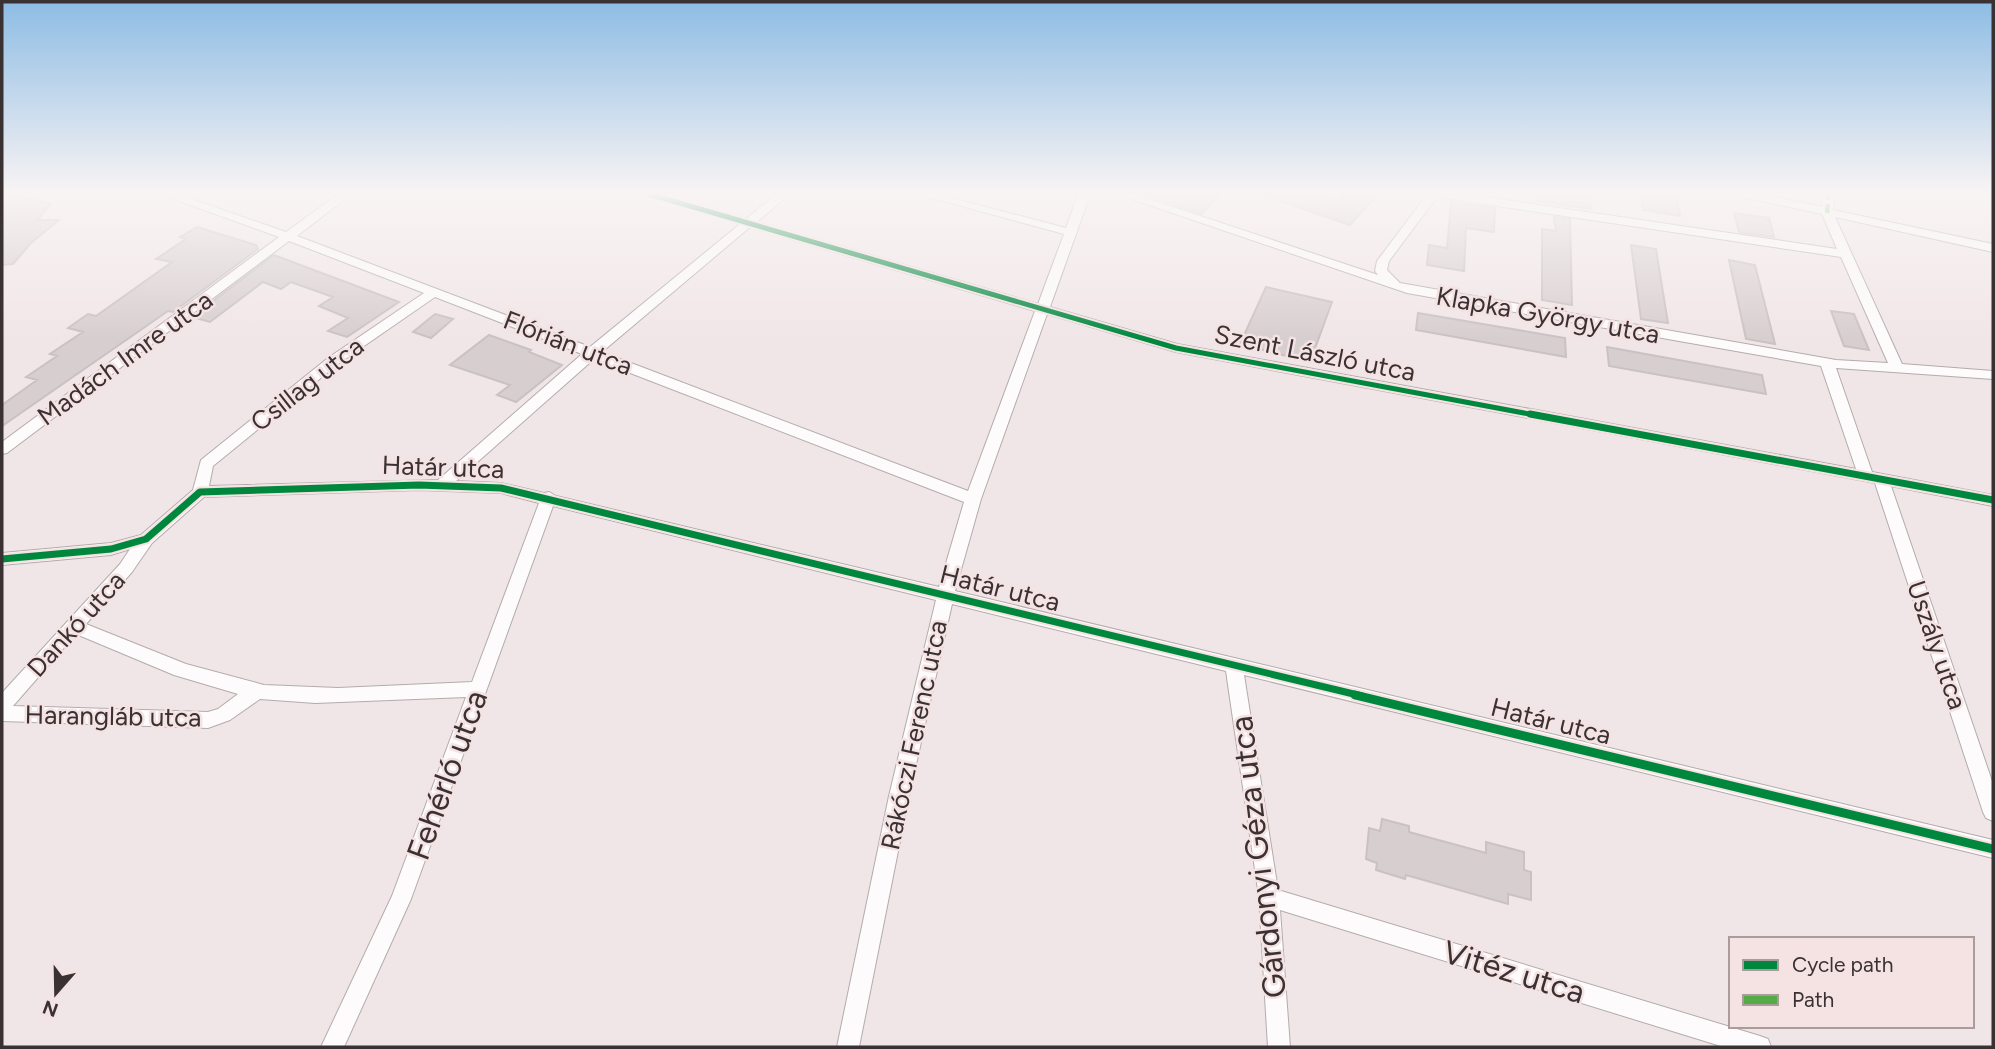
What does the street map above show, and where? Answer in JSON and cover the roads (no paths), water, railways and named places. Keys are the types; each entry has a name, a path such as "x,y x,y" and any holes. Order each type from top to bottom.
{"street":[{"name":"Madách Imre utca","path":"2,449 284,241"},
{"name":"Flórián utca","path":"299,241 973,499"},
{"path":"441,486 725,241"},
{"name":"Szent László utca","path":"811,241 1176,348 1993,500"},
{"name":"Rákóczi Ferenc utca","path":"848,1047 899,796 945,596 973,499 1044,310 1066,241"},
{"name":"Klapka György utca","path":"1263,241 1398,286 1827,363 1993,375"},
{"path":"1398,241 1383,261 1381,271 1398,286"},
{"path":"1760,241 1846,254"},
{"path":"1840,241 1898,370"},
{"path":"1960,241 1993,248"},
{"name":"Csillag utca","path":"200,492 206,464 333,360 434,292"},
{"name":"Uszály utca","path":"1827,363 1873,478 1993,812"},
{"name":"Határ utca","path":"200,492 441,486 501,488 549,497 1234,667 1993,849"},
{"path":"2,559 111,549 146,539 200,492"},
{"name":"Fehérló utca","path":"332,1047 401,899 549,497"},
{"name":"Dankó utca","path":"2,705 127,568 146,539"},
{"name":"Harangláb utca","path":"74,626 192,674 258,690 291,695 478,689"},
{"name":"Gárdonyi Géza utca","path":"1234,667 1269,897 1279,1047"},
{"name":"Harangláb utca","path":"2,713 208,720 224,715 258,690"},
{"name":"Vitéz utca","path":"1269,897 1759,1047"}]}
